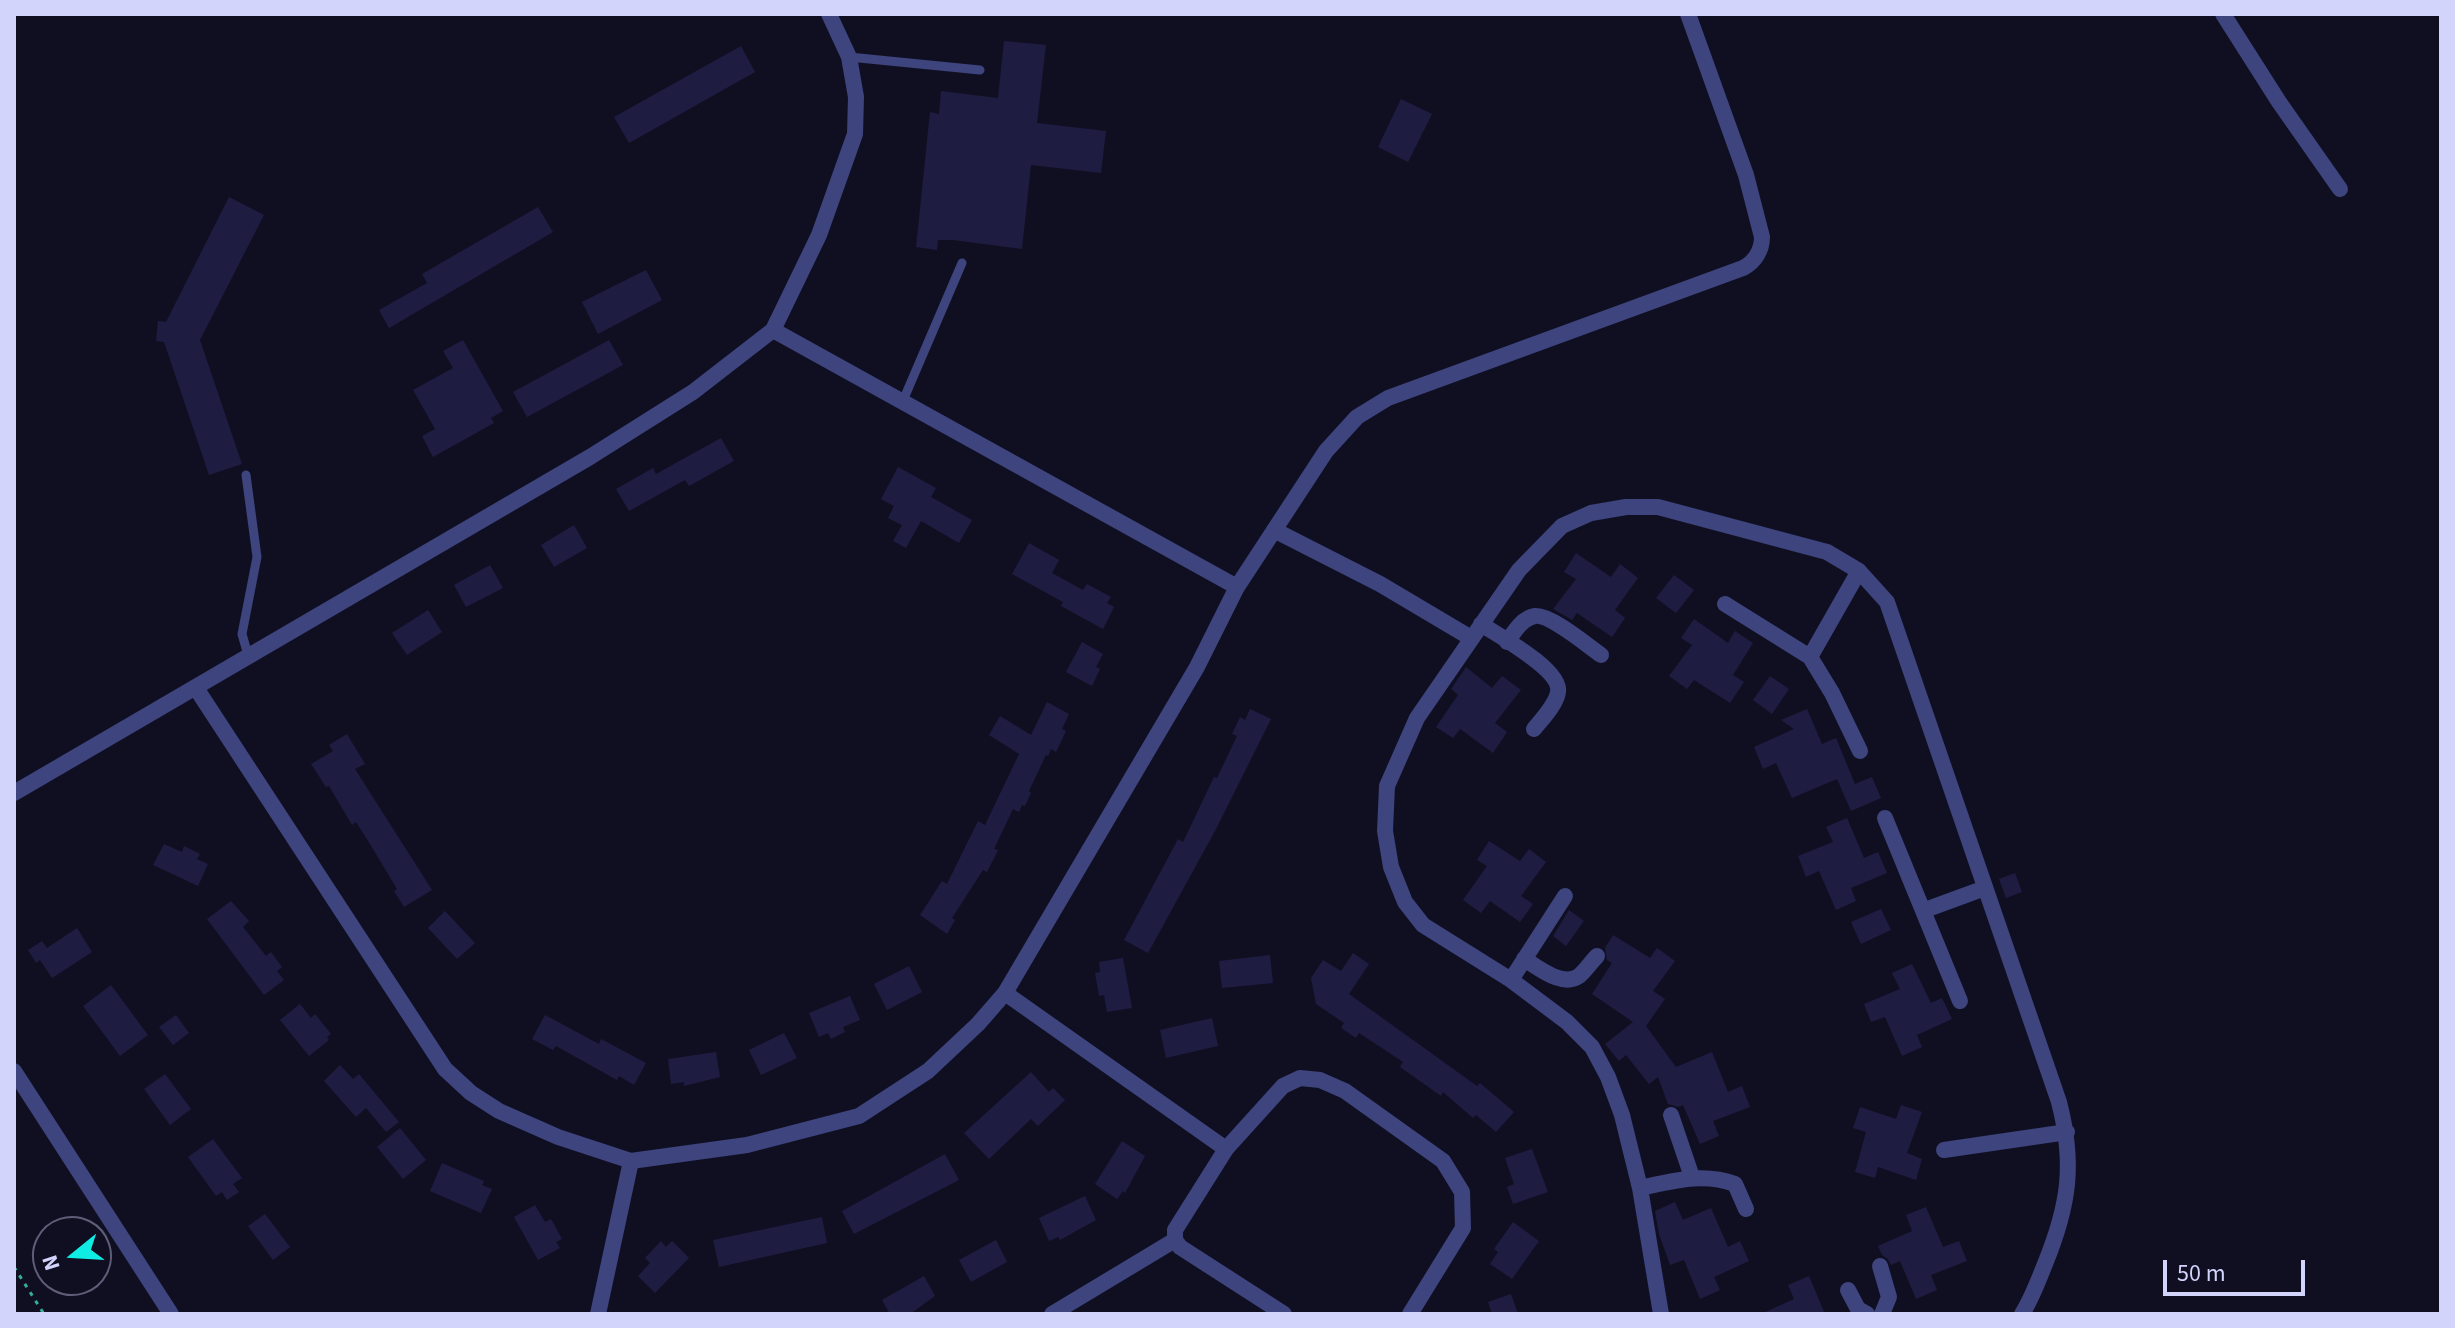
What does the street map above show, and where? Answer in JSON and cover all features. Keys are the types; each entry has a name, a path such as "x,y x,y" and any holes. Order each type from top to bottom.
{"street":[{"path":"14,793 590,457 693,392 773,330 819,235 855,134 856,97 849,57 829,14"},
{"path":"196,688 445,1069 471,1093 499,1111 558,1137 631,1161 747,1145 859,1116 928,1071 978,1024 1005,993 1197,667 1237,587 1343,430 1375,404 1743,268 1753,261 1762,245 1762,237 1746,175 1688,14"},
{"path":"2223,14 2340,189"},
{"path":"773,330 1237,587"},
{"path":"1661,1314 1640,1188 1622,1115 1608,1077 1592,1047 1567,1022 1511,980 1423,925 1405,902 1391,867 1385,831 1387,786 1417,718 1519,570 1562,526 1591,513 1626,507 1658,507 1827,552 1859,571 1887,602 2067,1132 2069,1166 2061,1224 2031,1300 2022,1314"},
{"path":"1274,530 1476,631 1507,642 1550,671 1559,684 1558,696 1534,729"},
{"path":"1810,657 1859,571"},
{"path":"1725,604 1810,657 1832,693 1860,751"},
{"path":"1507,642 1522,622 1534,616 1545,617 1601,655"},
{"path":"1885,818 1960,1001"},
{"path":"1925,910 1985,888"},
{"path":"1511,980 1565,896"},
{"path":"1524,959 1555,978 1569,980 1578,976 1597,956"},
{"path":"1005,993 1226,1149"},
{"path":"14,1071 171,1314"},
{"path":"1284,1314 1180,1247 1175,1240 1175,1230 1226,1149 1283,1086 1300,1078 1320,1080 1345,1091 1443,1161 1462,1192 1463,1228 1410,1314"},
{"path":"1671,1115 1692,1177"},
{"path":"1944,1150 2067,1132"},
{"path":"598,1314 631,1161"},
{"path":"1640,1188 1692,1177 1720,1178 1735,1184 1746,1209"},
{"path":"1052,1314 1175,1240"},
{"path":"1880,1266 1889,1297 1882,1314"},
{"path":"1848,1290 1858,1309 1867,1314"}],"lane":[{"path":"849,57 980,70"},
{"path":"902,403 962,263"},
{"path":"246,475 257,557 242,634 248,655"}],"path":[{"path":"14,1267 44,1314"}],"building":[{"path":"1004,41 1046,45 1037,123 1106,131 1101,173 1031,165 1022,249 953,240 938,240 937,250 916,247 930,112 939,114 941,91 998,98"},
{"path":"741,46 755,72 629,143 614,117"},
{"path":"1401,99 1432,114 1408,162 1378,147"},
{"path":"229,197 264,215 200,340 242,464 209,475 164,342 156,341 158,321 166,322"},
{"path":"538,207 553,232 389,328 379,310 427,283 422,274"},
{"path":"646,270 662,300 598,334 582,302"},
{"path":"463,340 503,411 491,418 494,423 433,457 422,436 435,429 413,390 453,368 443,351"},
{"path":"609,340 623,365 527,417 513,392"},
{"path":"721,438 734,461 689,486 685,480 629,511 616,489 653,468 656,474"},
{"path":"898,467 936,488 931,497 972,520 959,543 921,521 906,548 893,541 902,525 888,518 894,506 881,499"},
{"path":"574,525 587,548 554,567 541,545"},
{"path":"1029,543 1059,560 1052,573 1083,590 1087,584 1111,597 1107,603 1114,607 1103,629 1061,606 1063,602 1012,574"},
{"path":"1576,553 1611,577 1620,564 1638,578 1615,610 1625,618 1612,637 1577,613 1572,620 1553,609 1576,579 1564,572"},
{"path":"490,565 503,588 466,607 454,585"},
{"path":"1674,575 1694,590 1676,613 1656,598"},
{"path":"428,610 442,632 407,655 392,633"},
{"path":"1694,619 1728,643 1735,631 1753,643 1733,675 1744,682 1730,703 1694,680 1687,689 1669,676 1692,645 1681,638"},
{"path":"1082,642 1103,654 1092,686 1066,672"},
{"path":"1466,667 1492,688 1502,676 1521,690 1495,723 1507,732 1493,753 1460,729 1453,738 1436,727 1458,695 1451,689"},
{"path":"1770,676 1789,689 1772,714 1753,700"},
{"path":"1047,702 1069,714 1062,729 1066,731 1056,752 1051,749 1046,755 1025,806 1022,805 1019,812 1013,809 987,872 983,870 952,918 955,920 947,934 920,915 942,881 947,884 978,821 985,825 1019,754 989,735 1000,716 1031,735"},
{"path":"1250,709 1271,719 1215,831 1148,953 1124,940 1178,839 1183,842 1214,777 1217,778 1237,736 1232,734 1240,717 1245,720"},
{"path":"1807,709 1822,744 1836,738 1855,784 1872,777 1881,798 1851,811 1837,779 1792,798 1776,763 1763,769 1754,747 1794,729 1781,720"},
{"path":"347,734 365,764 355,769 432,890 404,907 394,891 397,889 356,822 352,825 329,786 326,787 311,764 333,751 329,745"},
{"path":"1847,818 1864,858 1878,852 1887,873 1851,888 1856,901 1836,910 1819,871 1806,877 1798,856 1833,842 1826,827"},
{"path":"1489,841 1520,861 1529,849 1546,862 1521,896 1533,904 1520,922 1490,901 1481,913 1463,900 1487,866 1477,860"},
{"path":"164,844 182,852 184,846 200,854 197,859 208,864 198,886 153,865"},
{"path":"2015,873 2022,892 2006,898 1999,879"},
{"path":"231,901 249,921 243,927 266,956 271,952 282,967 277,971 284,980 264,995 207,919"},
{"path":"1881,909 1891,930 1861,944 1851,922"},
{"path":"1569,910 1584,921 1566,946 1553,936"},
{"path":"445,911 475,943 457,959 428,928"},
{"path":"77,928 92,952 52,978 40,960 36,963 28,950 42,941 47,948"},
{"path":"1613,935 1650,958 1657,948 1675,961 1653,991 1665,999 1646,1026 1676,1067 1712,1052 1728,1092 1742,1086 1750,1107 1713,1121 1719,1136 1700,1144 1683,1105 1668,1104 1658,1077 1649,1084 1626,1055 1619,1061 1605,1044 1633,1022 1592,994 1612,963 1607,960 1605,948"},
{"path":"1353,953 1369,964 1349,994 1477,1086 1480,1083 1514,1112 1496,1132 1476,1115 1473,1118 1443,1092 1441,1096 1400,1067 1403,1062 1359,1033 1356,1038 1341,1028 1344,1023 1316,1004 1311,978 1323,960 1341,971"},
{"path":"1270,955 1273,983 1222,988 1219,961"},
{"path":"1123,958 1132,1008 1107,1012 1104,995 1099,996 1095,973 1100,972 1099,962"},
{"path":"1912,964 1931,1003 1942,998 1952,1019 1917,1035 1922,1047 1902,1056 1885,1017 1871,1022 1864,1004 1900,989 1892,973"},
{"path":"909,966 922,992 887,1010 874,984"},
{"path":"111,985 148,1035 120,1056 83,1006"},
{"path":"850,996 860,1020 843,1027 845,1032 831,1039 828,1033 819,1037 809,1013"},
{"path":"300,1004 311,1018 315,1014 331,1034 327,1037 329,1040 309,1056 280,1020"},
{"path":"176,1015 189,1033 173,1045 159,1027"},
{"path":"545,1015 599,1044 601,1039 646,1063 634,1085 619,1076 617,1080 556,1046 553,1050 532,1039"},
{"path":"1212,1018 1218,1046 1166,1058 1160,1030"},
{"path":"784,1033 797,1058 761,1075 749,1050"},
{"path":"716,1052 720,1077 684,1086 684,1082 671,1084 668,1059"},
{"path":"340,1065 353,1079 359,1074 399,1122 386,1132 366,1108 356,1117 324,1081"},
{"path":"1031,1072 1049,1092 1053,1088 1065,1100 1038,1126 1031,1119 989,1159 964,1133"},
{"path":"165,1074 191,1109 170,1125 144,1089"},
{"path":"1901,1105 1922,1112 1907,1153 1922,1159 1916,1180 1878,1167 1875,1178 1855,1172 1866,1132 1853,1128 1860,1107 1896,1119"},
{"path":"400,1128 426,1160 403,1179 377,1147"},
{"path":"213,1139 242,1178 233,1184 239,1192 227,1200 222,1192 216,1196 188,1157"},
{"path":"1122,1141 1145,1156 1125,1193 1123,1191 1117,1199 1095,1184"},
{"path":"1532,1149 1548,1192 1513,1204 1507,1187 1514,1184 1505,1158"},
{"path":"945,1154 959,1180 854,1234 842,1211"},
{"path":"442,1163 484,1181 482,1185 492,1189 481,1213 430,1191"},
{"path":"1085,1196 1096,1220 1060,1240 1058,1237 1049,1241 1039,1218"},
{"path":"1675,1202 1683,1220 1711,1208 1728,1247 1740,1241 1749,1261 1714,1277 1720,1290 1700,1299 1684,1260 1670,1265 1659,1234 1655,1211"},
{"path":"535,1205 545,1222 551,1219 562,1239 556,1242 560,1248 538,1260 514,1217"},
{"path":"1926,1207 1943,1247 1959,1241 1967,1261 1931,1275 1937,1290 1916,1299 1900,1261 1891,1265 1878,1246 1912,1231 1906,1215"},
{"path":"265,1214 290,1247 273,1260 248,1226"},
{"path":"822,1217 827,1243 719,1267 713,1240"},
{"path":"1513,1222 1539,1241 1512,1279 1490,1264 1498,1252 1494,1249"},
{"path":"996,1240 1007,1262 971,1282 959,1260"},
{"path":"661,1241 666,1247 672,1241 689,1258 655,1293 638,1276 650,1263 645,1258"},
{"path":"924,1276 935,1296 910,1314 890,1314 882,1300"},
{"path":"1809,1276 1825,1314 1761,1314 1794,1299 1788,1285"},
{"path":"1511,1294 1518,1314 1492,1314 1488,1302"}]}
